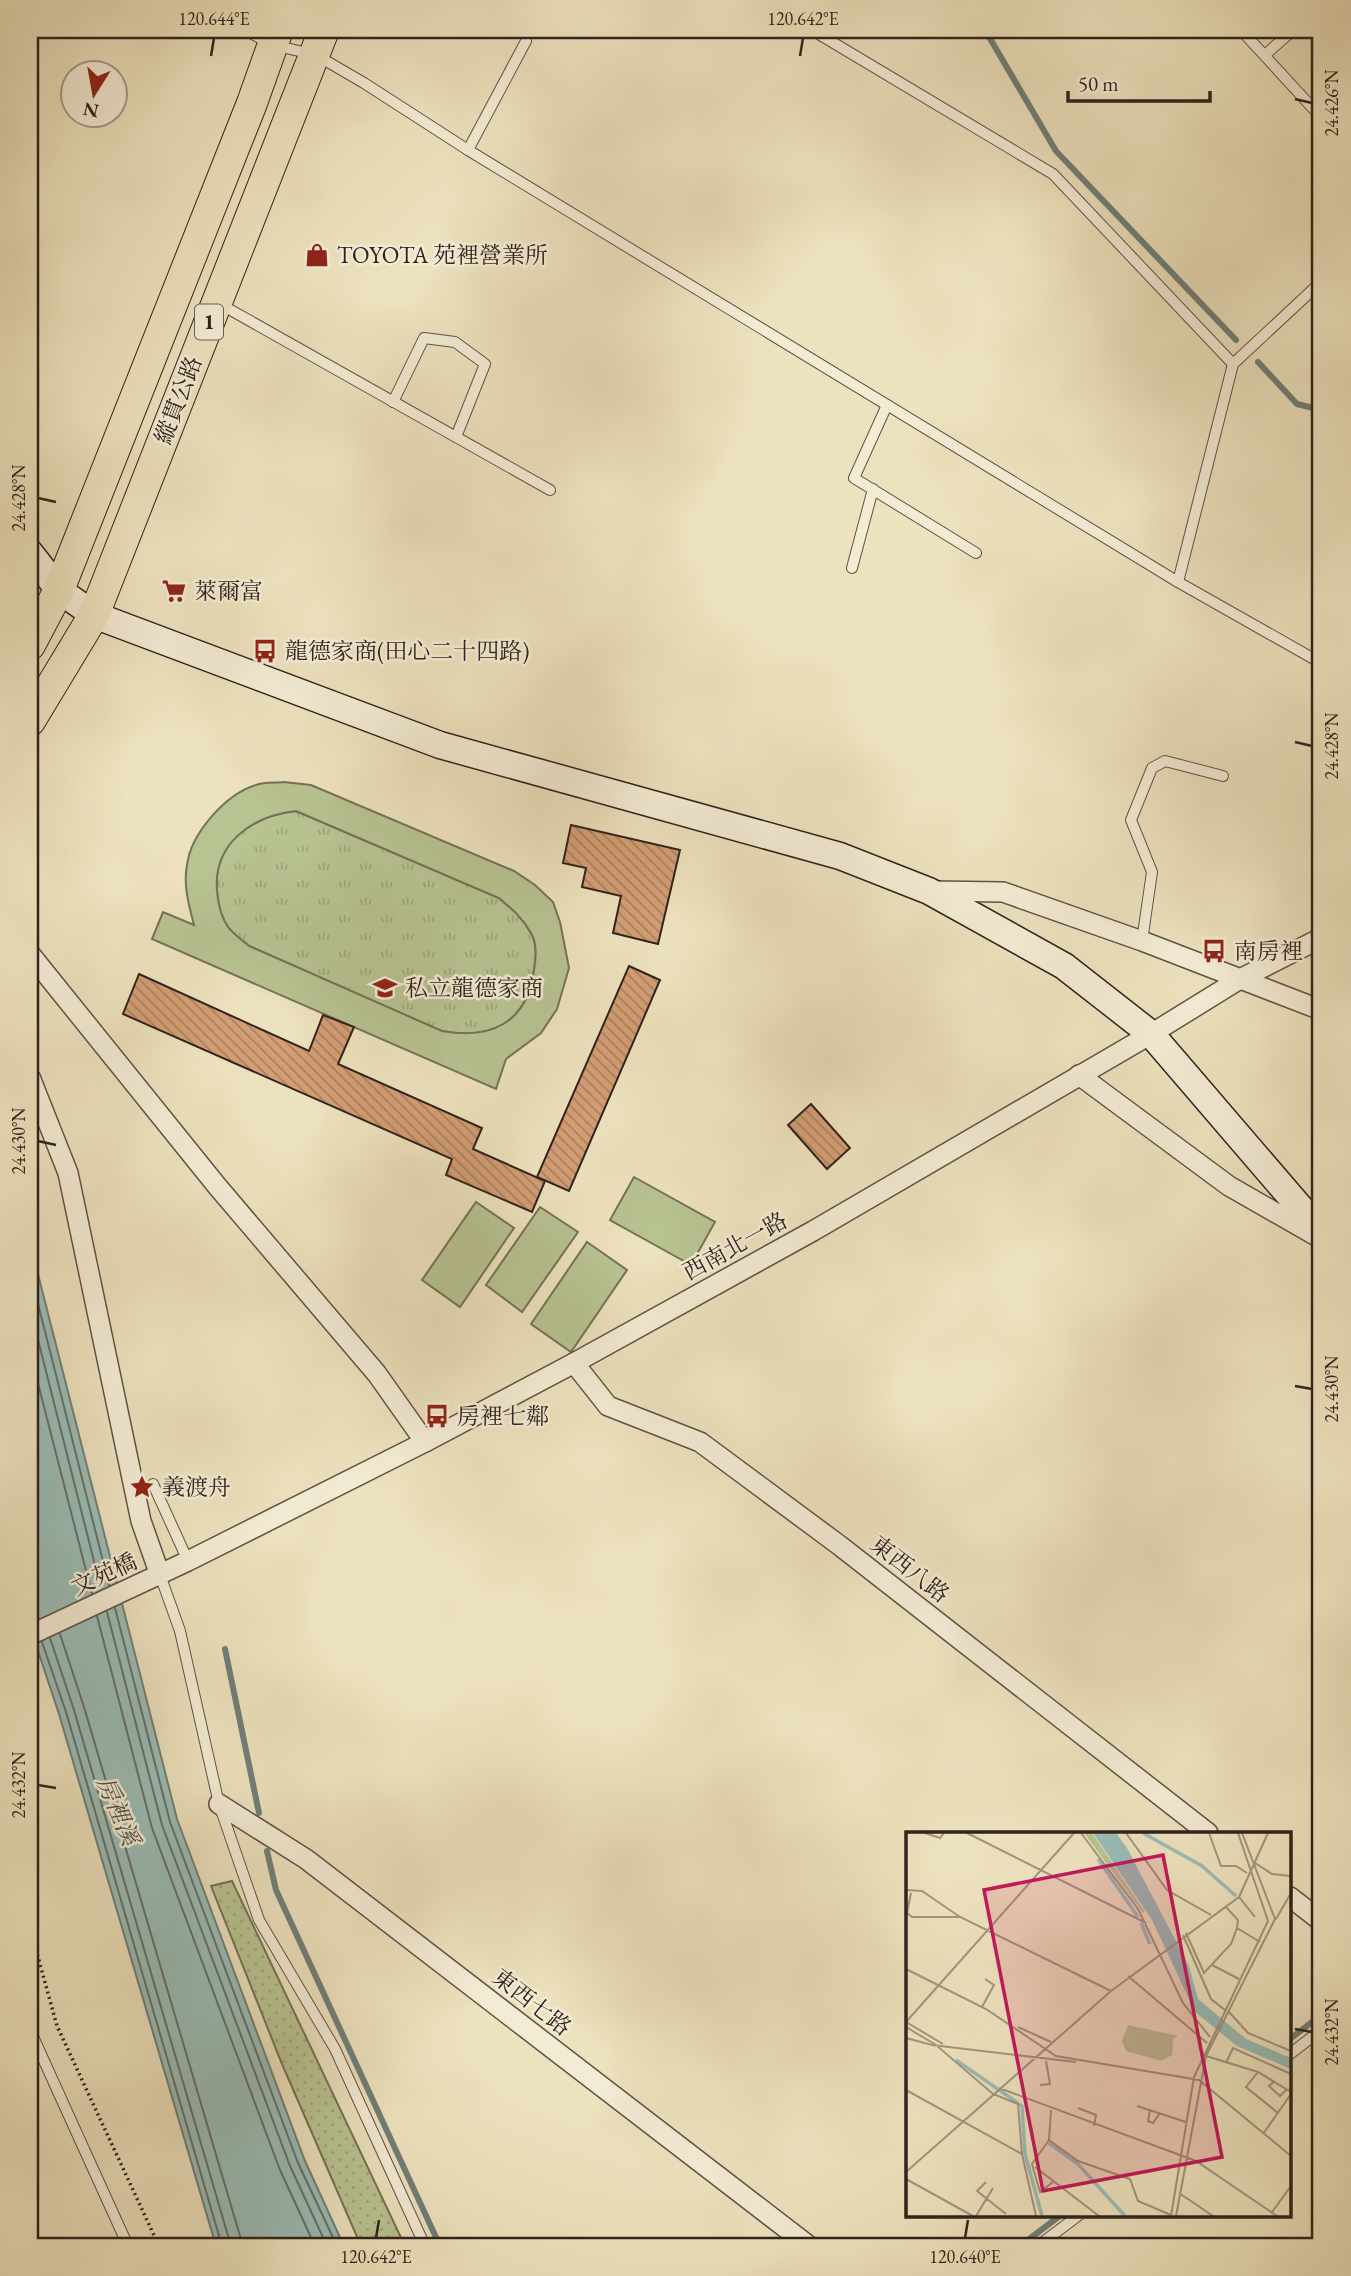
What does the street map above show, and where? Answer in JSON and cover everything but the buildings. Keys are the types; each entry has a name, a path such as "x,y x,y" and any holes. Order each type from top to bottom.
{"main road":[{"name":"縱貫公路","path":"30,645 59,590 276,37"},
{"name":"縱貫公路","path":"30,721 94,615 320,42"},
{"path":"30,554 59,590 94,615 440,745 841,856 929,891 1064,966 1151,1034 1321,1232"}],"street":[{"path":"929,891 1003,892 1142,941 1321,1010"},
{"name":"西南北一路","path":"160,1575 425,1443 574,1363 813,1231 1151,1034 1240,979 1321,938"},
{"path":"30,954 217,1186 377,1374 425,1443"},
{"path":"1079,1074 1229,1186 1321,1238"},
{"path":"30,1077 68,1173 141,1521 160,1575"},
{"name":"東西八路","path":"574,1363 608,1405 700,1442 839,1545 1207,1832"},
{"name":"文苑橋","path":"30,1635 160,1575"},
{"name":"東西七路","path":"219,1804 306,1859 809,2246"},
{"path":"1292,1899 1321,1921"}],"lane":[{"path":"245,30 320,42 364,83 468,150 1178,582 1321,663"},
{"path":"812,30 1053,174 1233,364"},
{"path":"1241,30 1321,117"},
{"path":"1265,55 1293,30"},
{"path":"468,150 526,41"},
{"path":"1178,582 1233,364 1321,282"},
{"path":"216,302 550,490"},
{"path":"393,402 424,338 455,342 485,364 456,437"},
{"path":"887,405 855,478 976,553"},
{"path":"852,568 873,489"},
{"path":"1142,941 1152,872 1131,820 1152,768 1165,761 1223,776"},
{"path":"153,1484 188,1561"},
{"path":"160,1575 180,1631 219,1804 259,1920 335,2049 425,2246"},
{"path":"30,2030 128,2246"},
{"path":"1292,2052 1321,2030"},
{"path":"1038,2246 1078,2216"}],"path":[{"path":"30,1928 57,2026 159,2246"}],"green space":[{"path":"284,782 311,785 514,871 535,885 553,902 569,968 557,1009 541,1033 506,1059 496,1089 152,939 163,912 194,925 186,888 187,865 195,840 212,816 245,790 259,784","holes":["296,811 499,898 521,918 533,937 536,956 530,988 524,1003 504,1024 491,1030 460,1033 442,1031 249,946 230,930 223,919 217,896 217,874 221,859 238,835 265,819"]},
{"path":"296,811 499,898 513,910 531,933 536,951 530,988 524,1004 515,1015 491,1030 476,1033 441,1031 249,946 235,935 223,919 218,900 217,874 221,859 238,835 251,826 280,814"},
{"path":"634,1177 715,1222 691,1265 610,1220"},
{"path":"476,1202 514,1228 460,1307 422,1280"},
{"path":"540,1207 578,1232 522,1312 486,1285"},
{"path":"587,1242 627,1270 571,1352 531,1324"},
{"path":"232,1881 405,2246 361,2246 282,2064 211,1886"}],"water":[{"name":"房裡溪","path":"30,1243 177,1819 305,2161 344,2246 216,2246 59,1714 30,1627"}],"waterway":[{"path":"985,30 1056,151 1236,340"},
{"path":"1258,362 1297,404 1321,410"},
{"path":"225,1649 259,1813"},
{"path":"267,1851 276,1890 440,2246"},
{"path":"1292,2037 1321,2015"},
{"path":"1020,2246 1060,2216"}],"place":[{"name":"TOYOTA 苑裡營業所","path":"317,255"},
{"name":"萊爾富","path":"174,591"},
{"name":"龍德家商(田心二十四路)","path":"265,651"},
{"name":"南房裡","path":"1214,951"},
{"name":"私立龍德家商","path":"385,988"},
{"name":"房裡七鄰","path":"437,1416"},
{"name":"義渡舟","path":"142,1487"}]}
